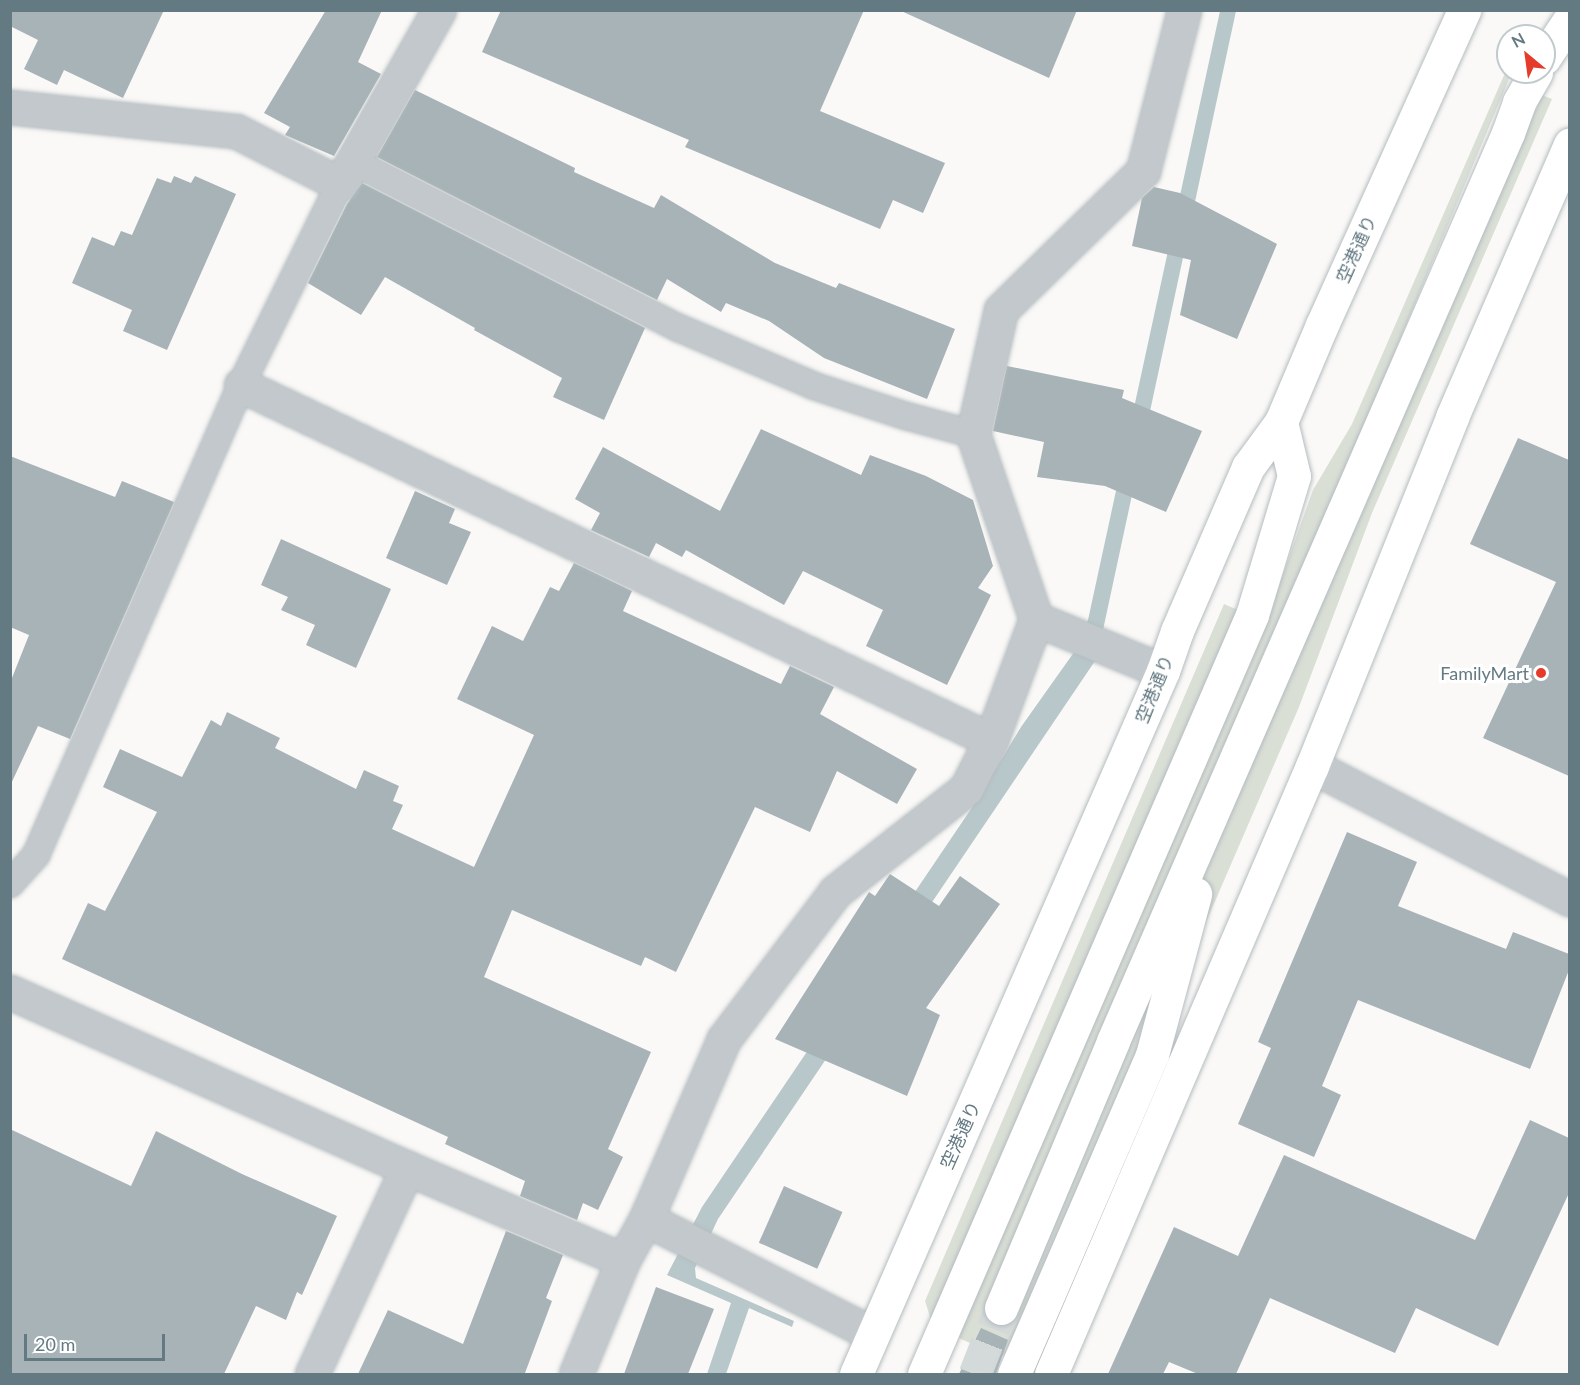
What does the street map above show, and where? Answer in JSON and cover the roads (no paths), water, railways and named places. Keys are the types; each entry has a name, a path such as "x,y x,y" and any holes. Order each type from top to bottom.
{"main road":[{"name":"空港通り","path":"856,1374 1163,671 1177,631 1248,467 1281,422 1322,325 1464,10"},
{"path":"1556,39 1569,19"},
{"path":"1001,1308 1226,782 1530,84"},
{"path":"1051,1374 1312,766 1452,417 1569,144"},
{"path":"924,1374 1252,615 1294,477 1281,422"},
{"path":"1014,1374 1152,1055 1226,782"}],"street":[{"path":"10,107 236,131 346,173 438,10"},
{"path":"576,1374 623,1260 646,1219 723,1039 835,892 966,789 991,740 1036,619 973,434 1001,310 1143,171 1184,10"},
{"path":"241,385 991,740"},
{"path":"1036,619 1163,671"},
{"path":"1312,766 1569,898"},
{"path":"10,992 407,1168 623,1260"},
{"path":"312,1374 407,1168"},
{"path":"646,1219 873,1334"}],"lane":[{"path":"10,884 36,855 241,385 346,173 679,328 814,386 906,416 973,434"}],"tunnel":[{"path":"975,1374 1001,1308"}],"place":[{"name":"FamilyMart","path":"1541,673"}]}
